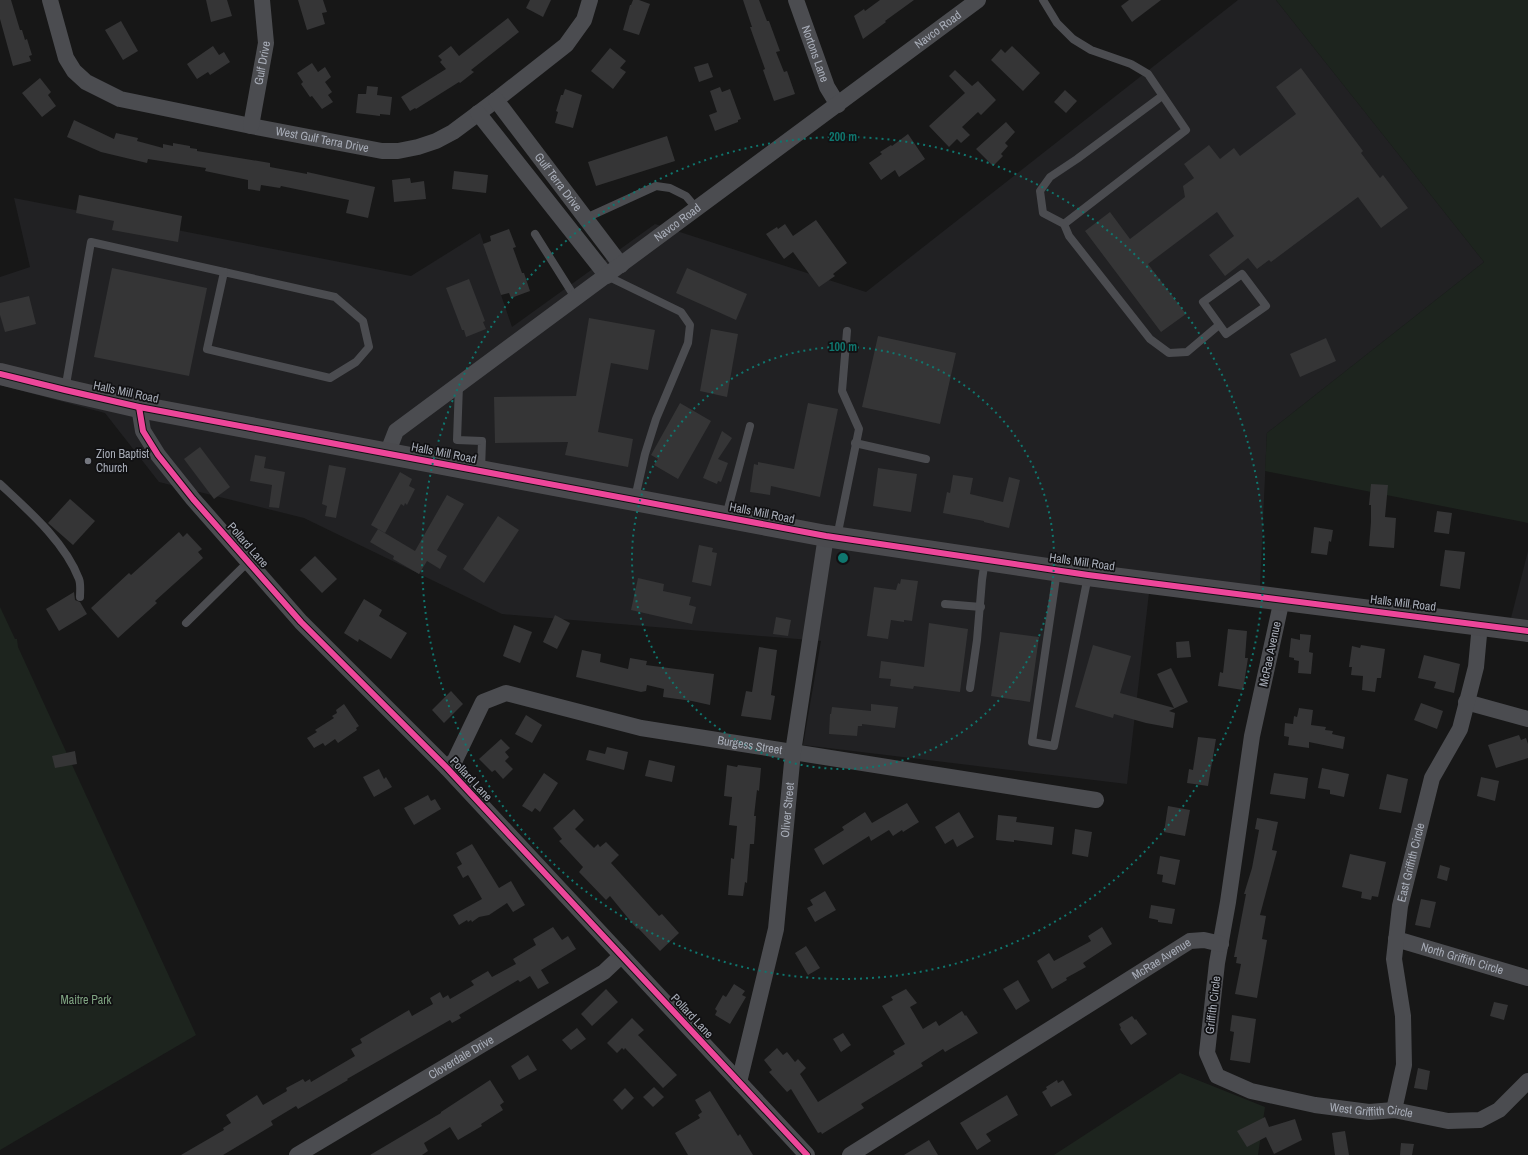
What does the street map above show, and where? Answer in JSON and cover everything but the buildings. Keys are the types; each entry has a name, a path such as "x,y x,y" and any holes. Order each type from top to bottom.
{"street":[{"name":"West Gulf Terra Drive","path":"50,0 66,58 74,71 86,82 120,99 382,151 398,151 418,147 436,141 453,132 566,45 584,20 590,0"},
{"name":"Gulf Drive","path":"251,126 266,43 262,0"},
{"name":"Nortons Lane","path":"796,0 827,87 838,105"},
{"name":"Navco Road","path":"386,454 396,431 978,0"},
{"name":"Gulf Terra Drive","path":"496,100 621,265"},
{"path":"478,113 607,276"},
{"name":"Halls Mill Road","path":"0,374 139,407 832,537 1088,575 1528,631"},
{"name":"Pollard Lane","path":"139,407 143,431 158,455 193,499 301,622 447,768 807,1155"},
{"name":"Oliver Street","path":"739,1082 776,930 793,752 832,537"},
{"name":"McRae Avenue","path":"850,1155 1190,940 1204,940 1221,944 1252,736 1282,599"},
{"name":"East Griffith Circle","path":"1394,1110 1404,1065 1403,1016 1394,959 1400,906 1432,778 1460,729 1476,667 1480,624"},
{"name":"Burgess Street","path":"447,768 455,760 483,702 506,693 641,728 1096,800"},
{"path":"1466,702 1528,719"},
{"name":"North Griffith Circle","path":"1396,939 1528,978"},
{"name":"Griffith Circle","path":"1212,1064 1207,1054 1221,944"},
{"name":"Cloverdale Drive","path":"297,1155 604,972 621,956"},
{"name":"West Griffith Circle","path":"1212,1064 1217,1076 1251,1091 1314,1105 1369,1112 1394,1110 1448,1120 1480,1120 1499,1110 1528,1081"}],"lane":[{"path":"1043,0 1057,23 1073,39 1092,50 1131,64 1148,74 1186,130 1064,224"},
{"path":"1162,96 1077,159 1050,177 1040,190 1043,213 1064,224 1069,236 1150,339 1169,353 1187,352 1219,325"},
{"path":"586,218 656,186 670,188 686,196 697,209"},
{"path":"535,234 576,299"},
{"path":"65,390 91,242 335,297 363,321 369,347 356,362 330,378 207,349 224,272"},
{"path":"1242,274 1266,306 1226,334 1219,325 1203,302 1242,274"},
{"path":"607,276 681,312 690,325 688,343 656,419 645,454 634,500"},
{"path":"832,537 858,429 842,391 847,331"},
{"path":"459,385 456,440 482,441 481,471"},
{"path":"726,517 750,426"},
{"path":"855,443 926,459"},
{"path":"0,484 53,536 68,558 80,580 80,597"},
{"path":"970,688 981,607 982,580 985,559"},
{"path":"186,623 248,562"},
{"path":"1058,570 1032,742 1054,746 1088,575"},
{"path":"945,604 981,607"}],"shaded area":[{"path":"1238,0 1276,0 1484,262 1267,433 1259,608 1149,593 1127,784 803,745 821,641 502,614 304,518 159,482 105,413 0,385 0,277 30,267 14,198 411,276 480,233 512,327 655,224 866,292"},
{"path":"1528,551 1528,620 1511,618"}],"green space":[{"path":"1276,0 1528,0 1528,523 1265,471 1267,433 1484,262"},
{"name":"Maitre Park","path":"0,607 15,639 17,639 18,647 196,1035 0,1150"},
{"path":"1180,1073 1265,1107 1258,1155 1054,1155"}],"cycle path":[{"path":"0,374 139,407 826,536 1088,575 1528,631"},
{"path":"139,407 143,431 158,455 193,499 301,622 447,768 807,1155"}],"place":[{"name":"Zion Baptist Church","path":"88,461"}]}
